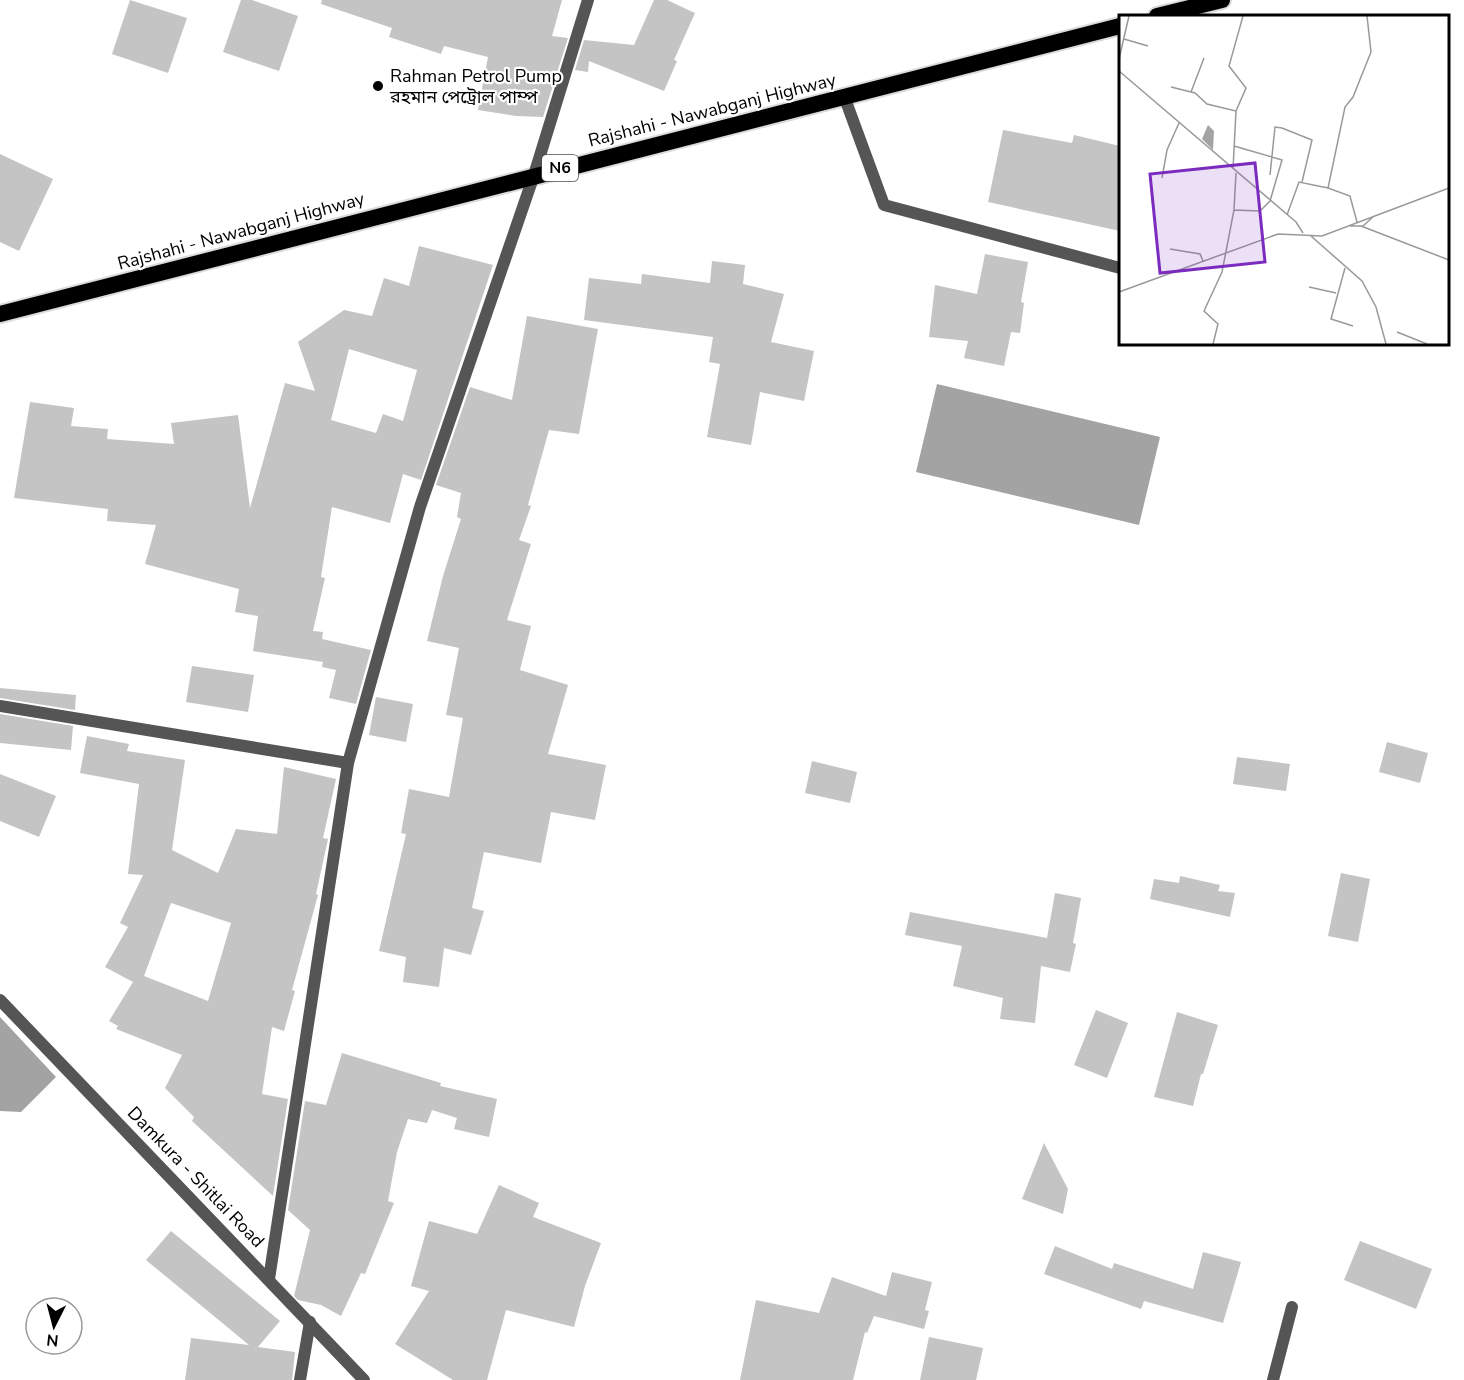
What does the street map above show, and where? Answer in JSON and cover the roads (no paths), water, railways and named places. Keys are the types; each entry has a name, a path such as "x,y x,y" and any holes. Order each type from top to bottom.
{"highway":[{"path":"1161,15 1222,0"},
{"name":"Rajshahi - Nawabganj Highway","path":"0,314 1119,26"}],"street":[{"path":"269,1279 348,763 420,507 534,175 588,0"},
{"path":"844,96 884,205 1119,267"},
{"path":"0,706 348,763"},
{"name":"Damkura - Shitlai Road","path":"0,1000 364,1380"},
{"path":"1273,1380 1292,1306"},
{"path":"300,1380 310,1322"}],"place":[{"name":"Rahman Petrol Pump রহমান পেট্রোল পাম্প","path":"378,86"}]}
